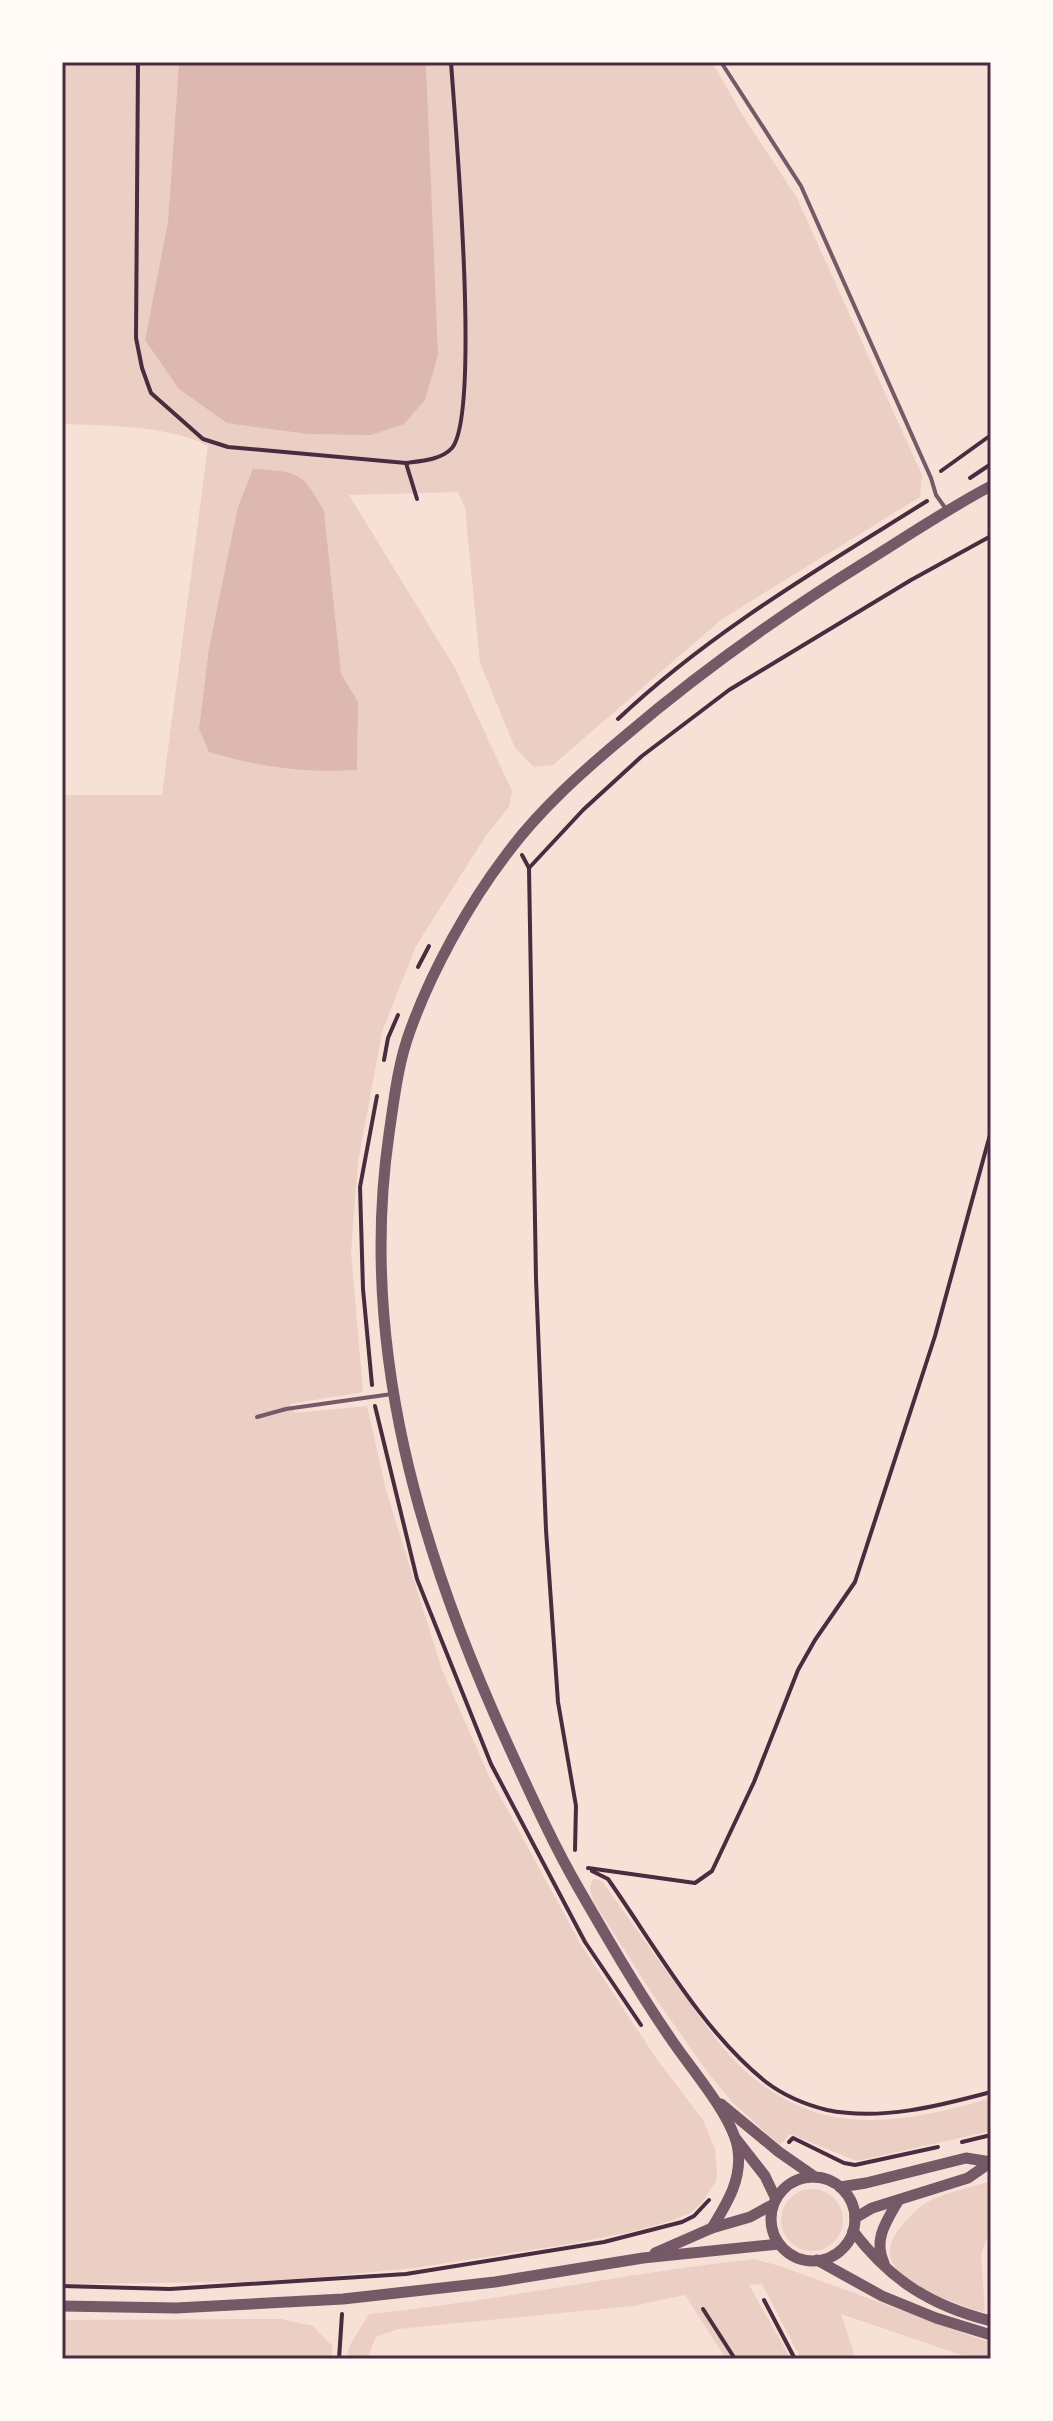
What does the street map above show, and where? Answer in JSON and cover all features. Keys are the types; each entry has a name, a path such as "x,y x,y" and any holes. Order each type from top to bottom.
{"street":[{"path":"991,486 815,593 713,663 593,763 515,844 469,912 432,979 408,1034 393,1104 380,1227 381,1285 392,1394 413,1489 456,1622 487,1699 575,1874 664,2029 712,2096 736,2139 761,2169 774,2204 771,2221 779,2244 795,2257 816,2260 882,2296 936,2318 991,2335"},
{"path":"712,2096 779,2152 815,2177 833,2181 840,2187 848,2196 854,2224 888,2271 906,2286 964,2314 991,2321"},
{"path":"712,2228 733,2191 738,2175 736,2139"},
{"path":"840,2187 966,2158 991,2162"},
{"path":"816,2260 839,2251 854,2224 872,2208 968,2178 991,2162"},
{"path":"643,2258 712,2228 750,2217 774,2204 792,2182 815,2177"},
{"path":"888,2271 879,2252 879,2243 881,2231 898,2201"},
{"path":"62,2306 176,2308 343,2299 495,2282 643,2258 779,2244"}],"lane":[{"path":"721,62 801,186 936,495 947,512"},
{"path":"257,1417 286,1409 392,1394"}],"path":[{"path":"138,62 136,338 151,393 203,439 228,447 406,463 432,460 451,449 460,431 467,336 451,62"},
{"path":"931,478 991,435"},
{"path":"406,463 417,499"},
{"path":"969,478 991,464"},
{"path":"614,723 695,654 754,610 936,495"},
{"path":"529,868 583,810 642,756 729,690 911,580 991,536"},
{"path":"515,844 529,868 536,1279 546,1530 558,1702 576,1806 575,1874 588,1868 695,1883 712,1871 754,1782 798,1670 855,1582 935,1336 991,1131"},
{"path":"418,968 431,942"},
{"path":"382,1068 388,1038 400,1010"},
{"path":"379,1083 360,1187 363,1289 373,1397 417,1579 491,1764 585,1942 642,2028"},
{"path":"588,1868 608,1879 700,2011 739,2057 768,2083 797,2100 827,2110 897,2112 991,2092"},
{"path":"961,2142 991,2135"},
{"path":"779,2152 793,2138 844,2163 855,2165 946,2145"},
{"path":"62,2286 170,2289 406,2274 604,2242 682,2222 694,2216 716,2192"},
{"path":"339,2359 343,2299"},
{"path":"764,2300 795,2359"},
{"path":"703,2309 735,2359"}],"shaded area":[{"path":"62,62 179,62 168,221 145,340 437,355 426,62 712,62 797,198 922,475 920,497 722,619 553,765 534,767 515,748 480,663 465,508 458,492 349,495 455,668 512,791 509,807 487,834 416,946 382,1032 358,1163 351,1251 363,1392 290,1404 295,1413 367,1406 386,1490 442,1670 489,1776 580,1943 656,2058 703,2120 715,2149 716,2181 702,2203 690,2213 671,2221 569,2244 414,2268 240,2282 62,2284 62,795 162,795 208,446 176,434 157,431 62,424"},
{"path":"179,62 426,62 438,355 425,400 404,424 371,435 308,434 227,423 179,389 145,340 168,221"},
{"path":"253,469 289,473 303,480 324,511 341,674 358,702 357,770 300,770 228,757 209,752 199,729 209,648 238,507"},
{"path":"592,1880 602,1881 725,2050 774,2093 813,2111 860,2120 917,2116 991,2098 991,2131 857,2161 790,2134 780,2145 733,2103 651,1992 594,1902 590,1889"},
{"path":"991,2181 991,2238 986,2240 981,2255 985,2312 943,2298 909,2281 893,2264 890,2254 899,2229 922,2205 940,2196"},
{"path":"812,2189 834,2198 843,2220 834,2242 812,2251 790,2242 781,2220 790,2198"},
{"path":"754,2259 991,2343 991,2359 970,2358 841,2314 856,2359 801,2359 762,2284 749,2285 791,2359 726,2359 685,2295 633,2306 398,2329 376,2337 367,2359 346,2359 350,2345 369,2314"},
{"path":"281,2319 313,2326 332,2346 332,2359 62,2359 62,2320"}]}
